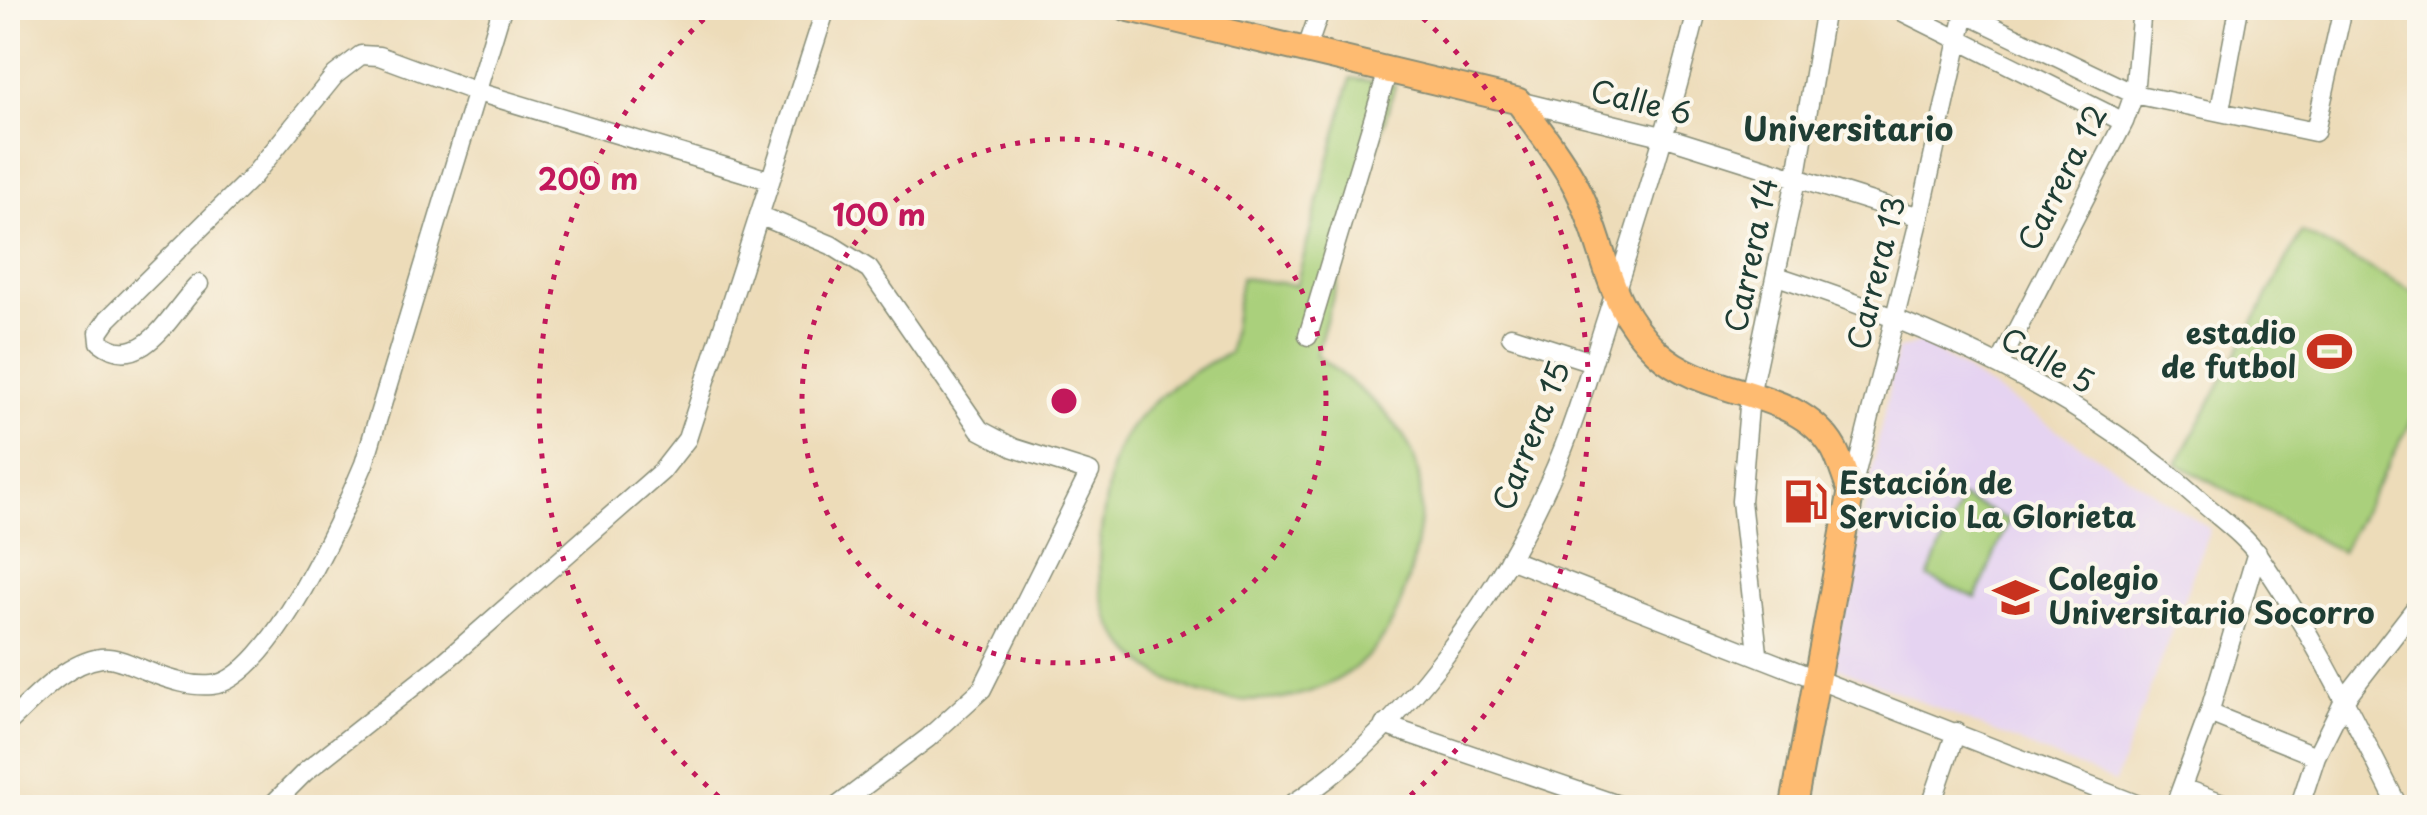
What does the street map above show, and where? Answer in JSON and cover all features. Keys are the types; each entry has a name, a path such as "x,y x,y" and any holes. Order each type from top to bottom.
{"highway":[{"path":"1126,8 1518,102 1578,190 1614,296 1629,322 1660,354 1696,378 1790,408 1834,448 1850,492 1794,808"}],"street":[{"path":"8,723 69,672 100,658 194,685 229,681 242,672 295,604 337,529 364,464 502,8"},
{"path":"269,808 305,772 444,663 662,471 686,439 826,8"},
{"path":"1306,50 1321,8"},
{"name":"Carrera 15","path":"1286,808 1316,788 1384,725 1458,638 1510,559 1552,477 1592,362 1666,136 1698,8"},
{"name":"Carrera 14","path":"1758,653 1741,500 1750,395 1797,174 1825,8"},
{"path":"1895,8 2124,122"},
{"name":"Carrera 12","path":"2000,363 2124,122 2134,94 2142,8"},
{"path":"2220,110 2238,8"},
{"path":"1962,9 2134,94 2315,132 2343,8"},
{"name":"Carrera 13","path":"1850,492 1920,217 1962,9"},
{"path":"199,284 154,338 136,350 112,350 100,342 98,332 108,319 253,176 351,61 361,55 379,56 474,91 769,180"},
{"path":"1308,336 1388,70"},
{"name":"Calle 6","path":"1518,102 1666,136 1797,174 1920,217"},
{"path":"759,215 832,244 870,269 980,430 1014,448 1090,472 982,689 928,738 835,808"},
{"name":"Calle 5","path":"1777,276 1896,315 2000,363 2106,428 2178,480 2256,552 2344,700 2399,808"},
{"path":"1510,336 1592,362"},
{"path":"2174,808 2209,713 2256,552"},
{"path":"1510,559 2146,808"},
{"path":"2299,808 2316,756 2344,700 2420,602"},
{"path":"2209,713 2316,756"},
{"path":"1384,725 1627,808"},
{"path":"1930,808 1956,732"},
{"path":"2182,788 2236,808"}],"shaded area":[{"name":"Colegio Universitario Socorro","path":"1921,342 2210,529 2115,782 1832,665 1897,350"}],"green space":[{"path":"1351,78 1395,85 1316,355 1390,418 1416,462 1420,522 1413,561 1402,599 1385,635 1368,656 1340,678 1307,693 1271,700 1235,700 1199,692 1166,678 1137,657 1115,630 1104,604 1099,560 1112,466 1130,429 1158,398 1193,372 1229,353 1241,278 1296,285"},
{"name":"estadio de futbol","path":"2302,232 2419,295 2419,407 2341,552 2177,464"},
{"path":"1962,498 2009,520 1976,598 1928,577"}],"place":[{"name":"estadio de futbol","path":"2329,351"},
{"name":"Estación de Servicio La Glorieta","path":"1806,501"},
{"name":"Colegio Universitario Socorro","path":"2015,597"}],"district":[{"name":"Universitario","path":"1848,130"}]}
